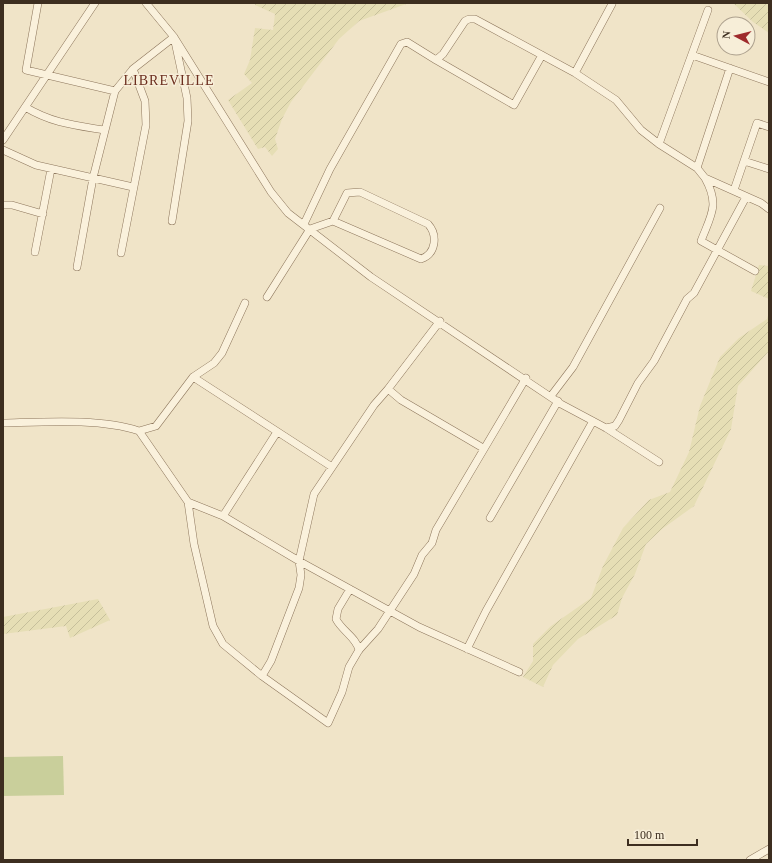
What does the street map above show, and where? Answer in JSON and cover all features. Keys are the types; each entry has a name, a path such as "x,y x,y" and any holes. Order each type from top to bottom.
{"street":[{"path":"38,3 26,70 114,91"},
{"path":"3,140 95,3"},
{"path":"146,3 174,37 271,192 288,213 307,226 371,277 526,378 558,401 606,428 659,462"},
{"path":"575,73 612,4"},
{"path":"659,144 708,10"},
{"path":"436,60 443,54 465,21 475,19 575,73 616,100 641,130 659,144 697,168 705,178 713,194 714,205 701,242 755,271"},
{"path":"76,267 93,178 114,91 133,69 174,37"},
{"path":"172,221 188,121 187,98 174,37"},
{"path":"267,297 307,226 330,168 401,44 407,42 514,105 542,55"},
{"path":"692,55 769,82"},
{"path":"697,168 730,68"},
{"path":"121,253 146,125 145,101 133,69"},
{"path":"25,108 42,117 56,122 104,130"},
{"path":"734,190 757,123 769,127"},
{"path":"3,150 24,161 51,169 133,187"},
{"path":"744,161 769,169"},
{"path":"35,252 51,169"},
{"path":"705,178 760,202 769,209"},
{"path":"307,226 333,221 421,259 428,256 435,240 432,229 428,224 360,192 347,193 333,221"},
{"path":"606,428 615,426 619,420 638,383 654,361 687,299 694,293 746,197"},
{"path":"3,205 12,205 43,214"},
{"path":"551,396 573,367 660,208"},
{"path":"139,431 156,426 170,405 193,377 214,363 222,353 245,303"},
{"path":"262,676 271,661 299,588 301,575 298,561 314,494 374,405 440,321"},
{"path":"193,377 332,468"},
{"path":"3,423 68,422 126,426 139,431 188,502 194,544 213,626 223,644 262,676 328,723 342,692 348,667 359,650 367,643 391,610 414,574 422,555 432,542 436,530 483,448 526,378"},
{"path":"388,389 401,400 483,448"},
{"path":"490,518 558,401"},
{"path":"467,649 486,611 593,421"},
{"path":"223,516 277,432"},
{"path":"188,502 223,516 298,561 391,610 418,626 519,672"},
{"path":"350,589 338,609 336,620 340,627 358,643 359,650"},
{"path":"750,860 769,849"}],"shaded area":[{"path":"256,3 409,3 359,21 339,39 291,102 282,119 275,139 278,149 272,156 265,147 258,149 228,100 252,83 244,74 250,60 255,28 273,30 275,14 255,5"},
{"path":"733,3 769,3 769,33 756,24 756,16 747,16"},
{"path":"759,265 769,266 769,299 751,291"},
{"path":"769,312 769,351 738,386 731,429 694,506 662,529 646,544 635,574 622,598 617,615 578,639 553,665 543,687 523,677 533,661 533,644 551,626 591,598 603,566 623,528 649,500 670,492 689,452 700,406 720,357 739,338 767,319"},
{"path":"98,599 110,620 70,638 66,626 3,634 3,617"}],"green space":[{"path":"63,756 64,795 3,796 3,757"}],"district":[{"name":"LIBREVILLE","path":"169,80"}]}
